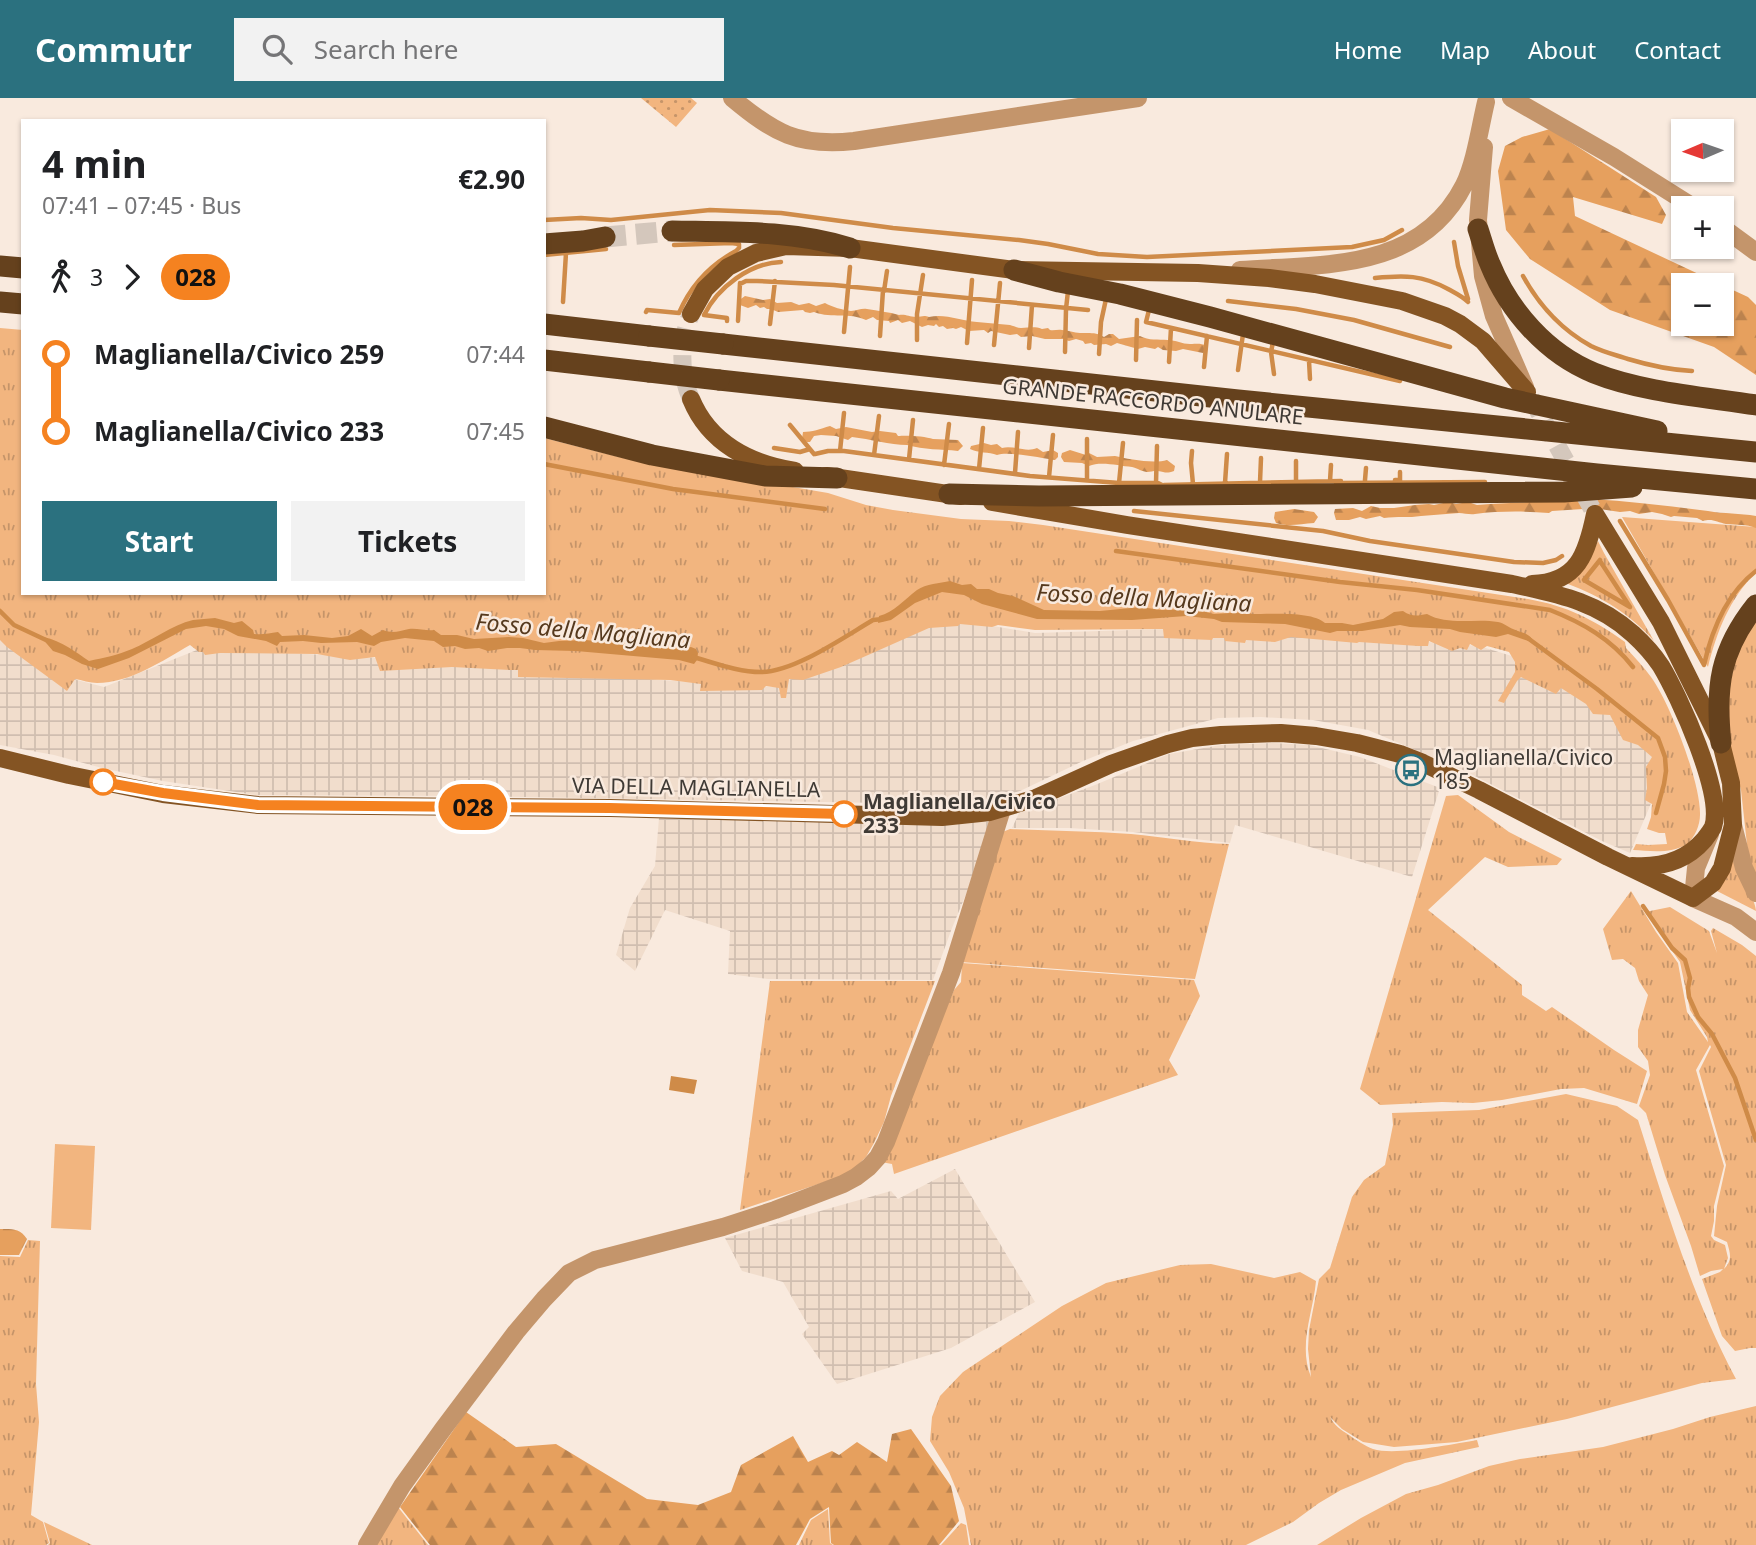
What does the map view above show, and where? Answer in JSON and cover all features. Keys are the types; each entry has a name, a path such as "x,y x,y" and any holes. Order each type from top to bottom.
{"highway":[{"path":"1478,229 1489,263 1511,303 1530,328 1566,358 1595,373 1623,382 1756,405"},
{"path":"673,231 773,234 821,240 850,248"},
{"path":"546,244 605,237"},
{"path":"0,266 21,268"},
{"path":"1014,270 1222,320 1505,398 1752,452"},
{"path":"0,302 21,304"},
{"name":"GRANDE RACCORDO ANULARE","path":"546,324 1752,452"},
{"name":"GRANDE RACCORDO ANULARE","path":"546,360 1756,489"},
{"path":"546,428 652,455 765,476 837,478"},
{"path":"949,494 1052,496 1564,492 1694,483"},
{"path":"1721,743 1718,695 1723,668 1738,632 1756,605"}],"main road":[{"path":"691,314 701,295 728,267 756,253 786,246 850,248 1014,270 1198,274 1291,280 1402,301 1453,320 1474,334 1493,352 1527,392"},
{"path":"691,399 713,433 738,453 783,469 1511,584 1572,598 1601,611 1632,633 1654,657 1678,698 1702,755 1714,806 1713,828 1693,850 1670,863 1653,867 1625,866"},
{"path":"1511,584 1548,583 1557,581 1571,571 1588,547 1595,514 1661,622 1721,743 1731,783 1733,825 1722,868 1713,883 1693,898"},
{"name":"VIA DELLA MAGLIANELLA","path":"0,758 69,775 163,793 258,805 601,808 942,817 978,814 1036,798 1111,764 1192,738 1281,733 1357,743 1423,762 1693,898"}],"street":[{"path":"732,98 773,128 793,138 818,143 854,141 1138,98"},
{"path":"1511,98 1676,196"},
{"path":"1486,100 1478,229 1481,266 1491,307 1527,392"},
{"path":"1198,274 1351,262 1408,244 1440,218 1464,185 1486,100"},
{"path":"1734,236 1756,252"},
{"path":"367,1545 402,1486 443,1429 516,1332 569,1273 595,1260 723,1227 775,1210 843,1184 874,1162 886,1142 951,973 1002,808"},
{"path":"1733,825 1744,869 1756,893"},
{"path":"1693,898 1696,868 1713,828"},
{"name":"VIA DELLA MAGLIANELLA","path":"1693,898 1736,917 1756,932"}],"shaded area":[{"path":"950,581 1013,596 1044,610 1100,611 1141,607 1161,610 1193,609 1214,614 1247,612 1301,615 1325,623 1353,625 1383,619 1394,612 1403,611 1417,616 1427,614 1444,620 1498,622 1532,639 1531,642 1508,634 1496,637 1450,629 1400,625 1330,633 1285,624 1222,622 1186,616 1132,620 1037,619 982,604 964,595 942,592 915,603 891,620 878,623 879,616 894,609 917,590"},
{"path":"215,618 234,623 242,621 254,634 278,632 282,636 332,638 348,636 361,629 372,636 383,630 393,632 415,629 434,630 441,635 474,639 509,637 544,643 586,640 673,649 691,647 698,653 694,664 679,660 576,651 465,649 443,647 434,641 405,638 381,642 374,646 357,642 303,641 280,642 277,646 206,626 186,629 129,658 98,669 53,651 41,637 60,643 89,661 132,649 185,622"},
{"path":"957,620 1035,633 1166,629 1391,639 1479,646 1515,657 1650,740 1658,756 1655,794 1630,853 1465,771 1368,730 1313,720 1261,717 1218,718 1133,741 1020,791 973,803 947,804 256,795 163,781 0,745 0,621 51,666 77,680 104,687 202,648 467,663 774,687 791,679 843,666 923,628"},
{"path":"1221,745 1309,745 1360,757 1440,788 1412,877 1235,825 1230,843 1133,832 1012,828 1019,813 1169,754"},
{"path":"659,818 995,824 933,980 768,979 728,974 730,931 665,910 635,971 616,955 630,908 655,866"},
{"path":"671,1076 697,1080 694,1094 669,1090"},
{"path":"955,1169 1035,1302 951,1348 837,1384 802,1334 809,1327 783,1282 742,1271 725,1238 891,1191 898,1199"}],"green space":[{"path":"641,98 691,98 697,103 676,127"},
{"path":"1550,129 1656,197 1666,215 1662,224 1573,197 1575,216 1697,273 1671,273 1671,332 1610,310 1530,259 1506,230 1498,171 1505,146 1522,137"},
{"path":"1734,290 1748,297 1756,305 1756,375 1714,347 1683,336 1734,336"},
{"path":"745,296 799,305 809,303 816,306 825,303 851,311 865,309 914,317 941,316 1020,328 1093,333 1104,337 1113,334 1119,339 1140,336 1203,344 1207,346 1207,351 1163,350 1158,347 1138,349 1117,343 1111,346 1094,345 1076,339 1069,341 1021,337 1017,334 991,331 988,333 984,330 969,331 961,327 947,329 936,324 922,327 910,321 902,323 898,320 890,323 873,317 866,320 803,310 778,312 756,305 748,308 740,305 738,301"},
{"path":"0,328 21,330 21,595 546,595 546,439 623,458 828,493 893,510 961,519 1043,525 1555,605 1591,620 1625,642 1626,648 1651,677 1667,705 1683,744 1695,784 1700,815 1695,834 1687,844 1661,851 1633,850 1636,844 1667,844 1665,833 1647,829 1652,804 1645,800 1646,767 1652,757 1638,745 1623,740 1610,715 1593,714 1586,704 1561,688 1556,694 1521,677 1504,703 1498,701 1515,672 1515,662 1509,652 1487,646 1481,650 1470,644 1467,650 1460,648 1452,651 1429,641 1428,646 1418,646 1291,637 1275,642 1246,640 1245,643 1225,641 1224,638 1164,638 1163,629 1035,630 960,624 929,628 841,667 803,680 789,679 786,698 781,698 779,688 766,686 762,690 700,691 701,684 670,680 518,677 518,670 452,667 380,671 375,657 350,660 317,654 205,655 190,645 134,675 97,683 75,679 67,691 0,640"},
{"path":"830,426 836,429 846,427 896,433 898,436 958,440 963,446 958,451 852,437 848,440 821,435 814,436 810,442 802,439 803,432"},
{"path":"997,444 1002,448 1037,448 1043,452 1053,450 1058,453 1058,457 1055,460 1016,454 997,455 970,449 971,446"},
{"path":"1070,450 1097,457 1167,460 1175,466 1174,471 1147,472 1116,465 1089,466 1064,462 1062,453"},
{"path":"1589,499 1756,516 1756,528 1652,512 1639,514 1586,507 1549,513 1459,513 1416,517 1360,517 1349,520 1336,520 1334,513 1335,509 1353,508 1362,511 1371,506 1394,508 1448,502 1477,505"},
{"path":"1294,509 1314,512 1318,517 1314,523 1276,523 1275,512"},
{"path":"1622,517 1756,527 1756,572 1725,616 1708,667"},
{"path":"1598,541 1654,641 1615,607 1568,584 1589,561"},
{"path":"1756,621 1756,874 1749,863 1741,790 1729,745 1725,707 1738,648"},
{"path":"1458,795 1509,832 1562,859 1557,865 1508,867 1485,857 1428,910 1522,985 1522,995 1546,1011 1552,1007 1647,1071 1637,1104 1584,1088 1473,1103 1380,1105 1360,1089 1446,796"},
{"path":"1010,829 1131,834 1229,844 1195,979 961,962 995,835"},
{"path":"1731,859 1735,861 1751,894 1756,911 1717,891 1722,885"},
{"path":"1631,891 1678,963 1687,1012 1708,1042 1690,1010 1680,962 1645,912 1670,907 1709,931 1717,953 1711,931 1713,928 1756,956 1756,1348 1735,1351 1722,1336 1702,1279 1723,1269 1700,1276 1646,1113 1639,1106 1650,1075 1648,1061 1638,1047 1638,1030 1648,995 1635,968 1623,959 1612,960 1603,929","holes":["1710,1045 1699,1071 1726,1165 1714,1236 1727,1242 1730,1259 1724,1269 1728,1258 1725,1245 1711,1236 1714,1206 1724,1166 1696,1070"]},
{"path":"962,963 1194,980 1200,996 1169,1060 1178,1075 894,1174 892,1164 881,1162 954,990 961,982"},
{"path":"770,981 935,981 891,1096 884,1122 866,1157 846,1175 740,1210"},
{"path":"1566,1094 1617,1106 1638,1120 1693,1284 1736,1379 1702,1383 1567,1419 1457,1442 1394,1447 1363,1442 1342,1429 1330,1417 1341,1429 1373,1449 1409,1450 1477,1440 1479,1447 1405,1463 1341,1490 1293,1522 1246,1545 971,1545 964,1508 949,1472 930,1441 932,1417 940,1396 963,1372 1062,1306 1106,1283 1180,1265 1211,1264 1274,1278 1300,1272 1316,1281 1306,1341 1307,1365 1311,1377 1309,1330 1319,1279 1330,1268 1352,1197 1364,1180 1385,1165 1393,1125 1392,1113 1479,1110"},
{"path":"55,1144 95,1146 91,1230 51,1228"},
{"path":"0,1229 19,1231 27,1239 19,1255 0,1255"},
{"path":"28,1240 40,1241 36,1384 39,1422 31,1515 43,1522 49,1543 0,1545 0,1256 20,1257"},
{"path":"1756,1406 1756,1545 1317,1545 1406,1494 1489,1466 1603,1447"},
{"path":"466,1412 516,1447 556,1444 647,1499 698,1505 731,1492 741,1465 793,1436 808,1462 832,1451 839,1455 857,1442 887,1462 892,1434 911,1429 951,1486 959,1521 939,1545 834,1545 831,1543 829,1507 810,1519 796,1545 430,1545 400,1507"},
{"path":"398,1507 428,1545 373,1545"},
{"path":"828,1509 830,1543 833,1545 799,1545 811,1520"},
{"path":"44,1522 92,1545 48,1545 50,1543"},
{"path":"961,1523 966,1525 969,1545 941,1545"}],"waterway":[{"path":"546,220 611,220 710,210 781,213 893,228 1019,240 1098,254 1147,257 1352,247 1384,240 1402,230"},
{"path":"1454,242 1468,299"},
{"path":"646,312 679,313 689,293 702,277 739,248 739,244 731,243 674,245"},
{"path":"546,255 606,249"},
{"path":"563,302 566,253"},
{"path":"727,321 727,318 704,315 726,286 758,267 781,262"},
{"path":"844,332 850,267"},
{"path":"884,291 887,271"},
{"path":"917,340 917,314 923,275"},
{"path":"1375,278 1404,276 1421,279 1439,284 1468,302"},
{"path":"1523,276 1552,316 1591,346 1643,363 1692,371"},
{"path":"967,343 972,280"},
{"path":"740,284 757,281 834,285 1088,310"},
{"path":"770,324 775,281"},
{"path":"738,321 740,283"},
{"path":"994,345 1000,283"},
{"path":"880,336 883,290"},
{"path":"1065,352 1068,291"},
{"path":"1099,354 1106,299"},
{"path":"1228,301 1296,309 1354,320 1450,347"},
{"path":"1029,348 1032,305"},
{"path":"1149,310 1146,322 1400,381"},
{"path":"1136,360 1137,320"},
{"path":"1169,362 1171,328"},
{"path":"1238,370 1243,334"},
{"path":"1204,367 1207,336"},
{"path":"1273,342 1271,352 1274,374"},
{"path":"1309,361 1310,379"},
{"path":"840,451 844,413"},
{"path":"874,455 879,416"},
{"path":"909,459 913,420"},
{"path":"944,465 949,424"},
{"path":"790,425 814,454"},
{"path":"979,469 983,428"},
{"path":"1015,473 1018,432"},
{"path":"1049,477 1053,435"},
{"path":"1087,439 1087,480"},
{"path":"1119,483 1123,443"},
{"path":"1156,483 1157,446"},
{"path":"774,448 800,452 810,449"},
{"path":"815,454 844,451 1030,476 1119,483 1158,483 1164,486"},
{"path":"1192,451 1193,484"},
{"path":"1225,483 1227,454"},
{"path":"1260,482 1261,458"},
{"path":"1296,461 1296,481"},
{"path":"546,464 673,489 825,509"},
{"path":"1330,481 1331,465"},
{"path":"1365,480 1366,468"},
{"path":"1395,480 1400,480 1400,472"},
{"path":"1164,485 1341,481"},
{"path":"1336,483 1485,482"},
{"path":"1134,511 1323,531 1370,541 1514,562 1543,563 1562,556"},
{"path":"1620,521 1704,665 1711,638 1728,601 1756,571"},
{"path":"1116,551 1550,610 1596,633 1633,667"},
{"path":"1600,560 1584,580 1630,607 1600,561"},
{"name":"Fosso della Magliana","path":"0,611 14,625 46,640"},
{"name":"Fosso della Magliana","path":"693,657 744,670 774,670 803,660 873,620 883,619"},
{"name":"Fosso della Magliana","path":"1529,639 1658,738 1665,757 1666,771 1656,813"},
{"name":"Fosso della Magliana","path":"1643,906 1672,948 1685,960 1690,978 1689,997 1735,1078 1756,1140"}],"tunnel":[{"path":"605,237 672,231"},
{"path":"691,314 682,356 684,378 691,399"},
{"path":"1531,398 1595,514"}],"bus line":[{"name":"028","path":"103,782 258,805 610,808 844,814"}],"place":[{"name":"Maglianella/Civico 185","path":"1411,770"},
{"name":"Maglianella/Civico 233","path":"844,814"}]}
